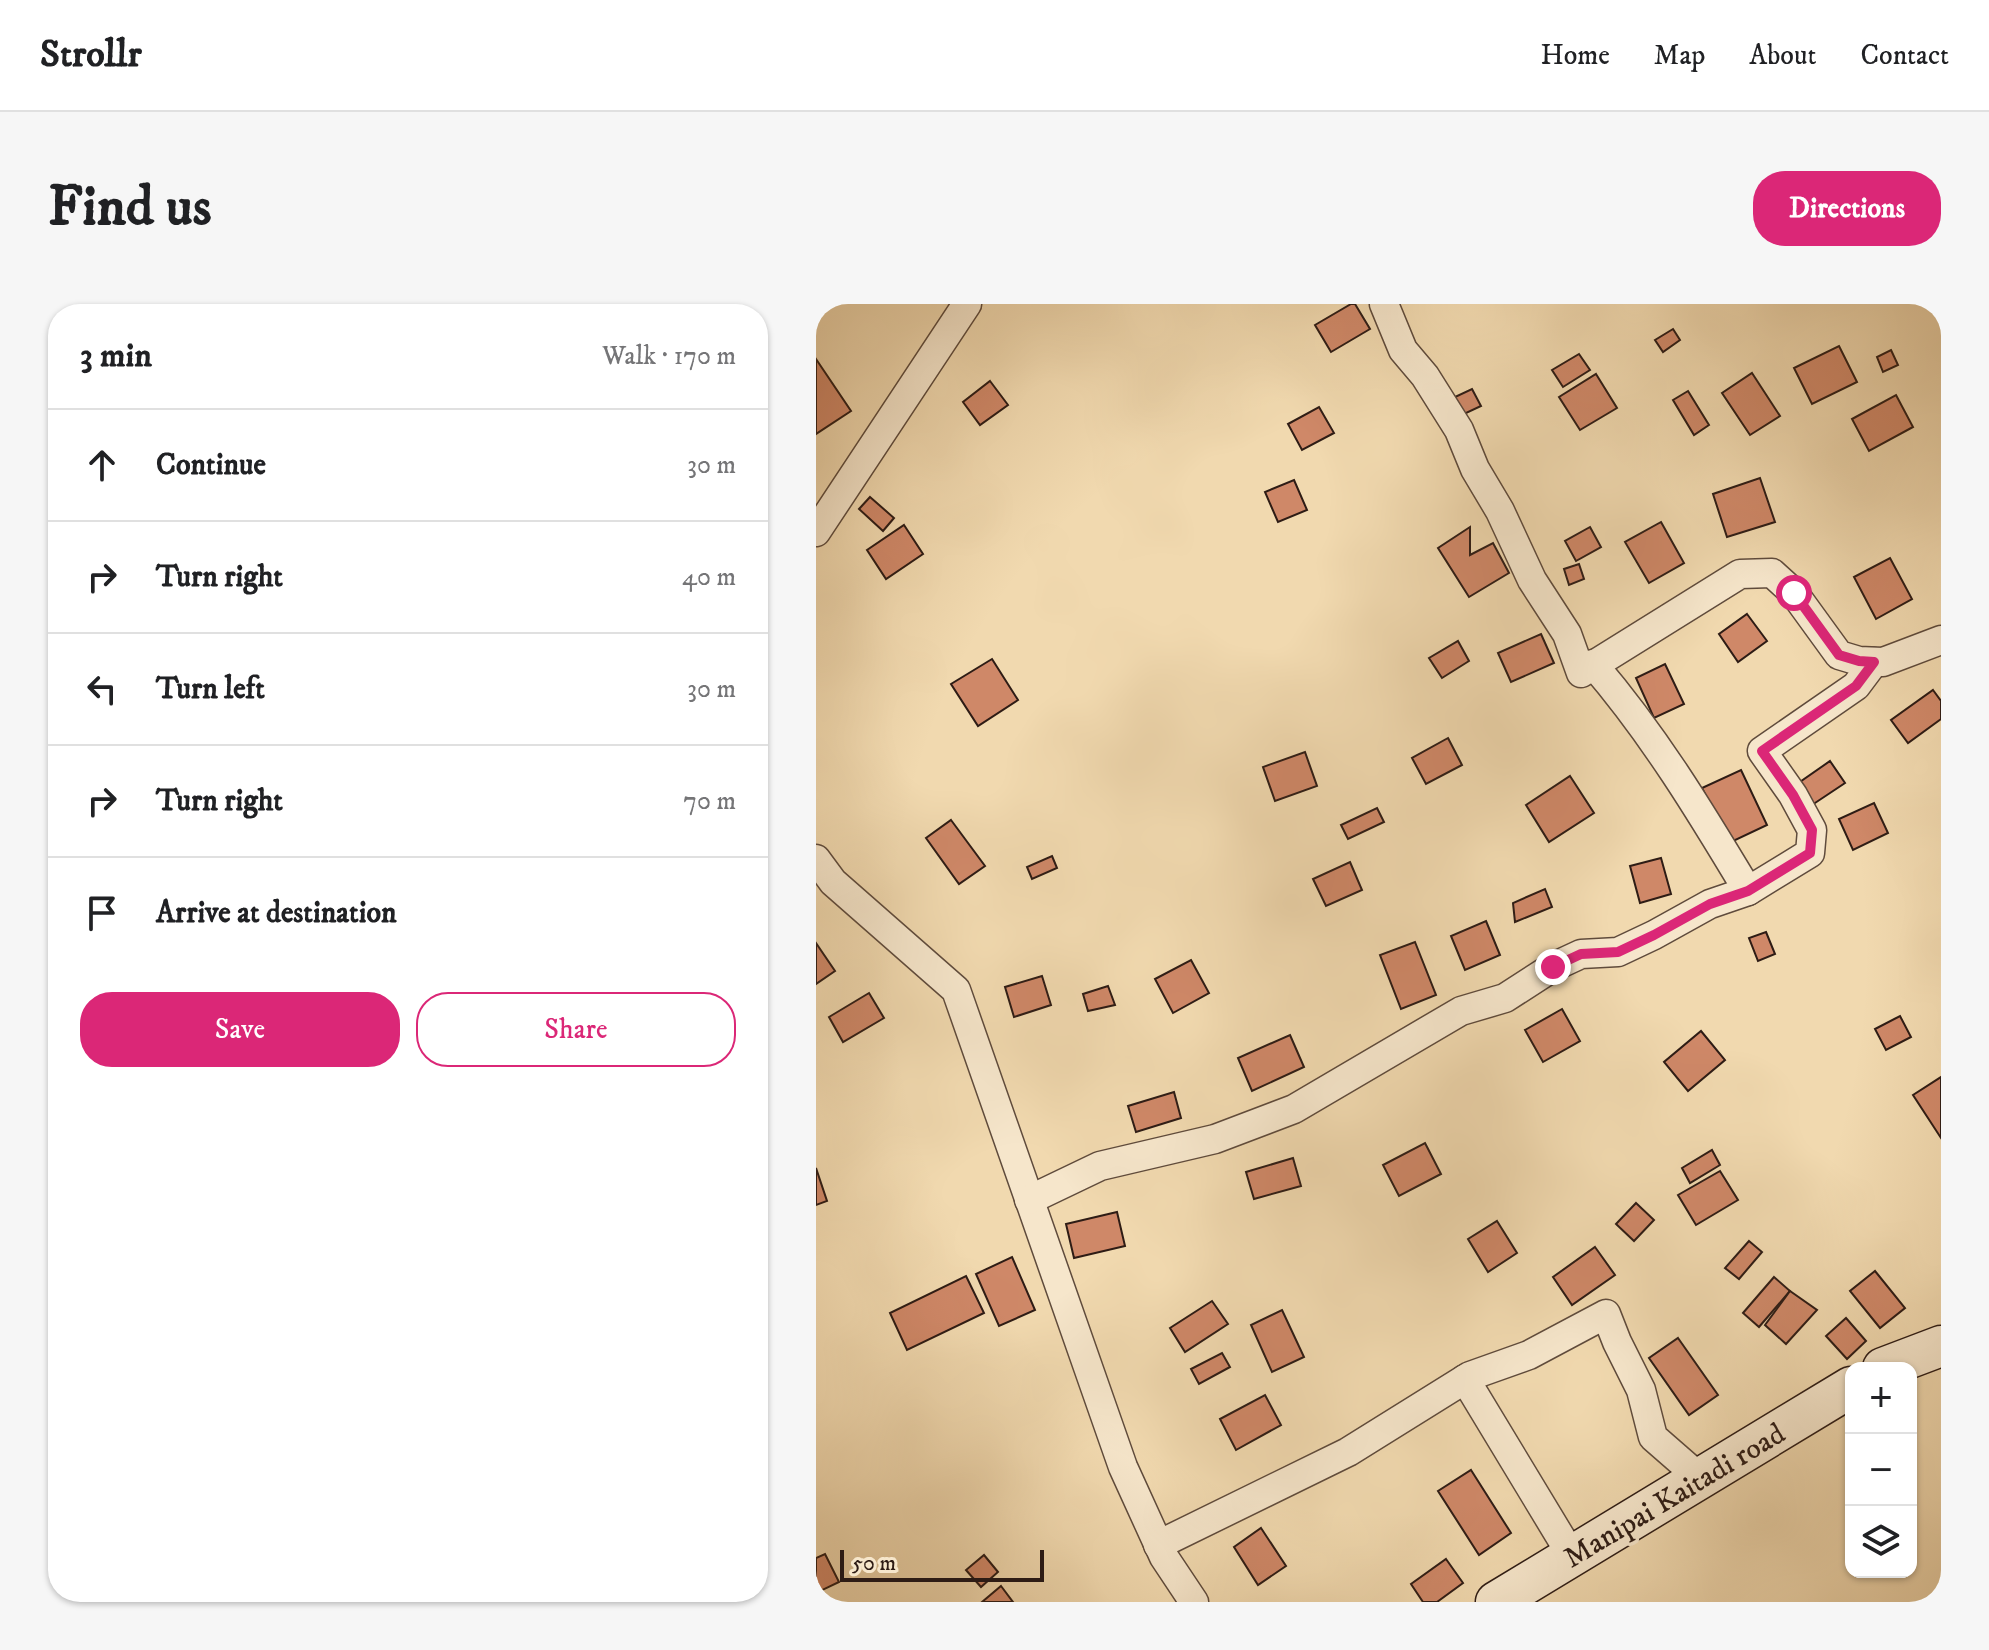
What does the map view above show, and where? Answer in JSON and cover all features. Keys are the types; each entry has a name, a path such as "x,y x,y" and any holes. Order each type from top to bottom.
{"main road":[{"path":"1899,1362 1941,1346"},
{"name":"Manipai Kaitadi road","path":"1496,1602 1845,1391"}],"street":[{"path":"816,532 967,304"},
{"path":"1384,304 1403,350 1425,376 1459,430 1475,469 1500,511 1532,580 1567,634 1581,673 1740,574 1772,573 1794,593 1839,655 1859,661 1883,662 1941,640"},
{"path":"1029,1200 1100,1166 1215,1139 1294,1109 1461,1011 1505,998 1553,967 1581,954 1618,952 1710,904 1748,891 1810,853 1812,830 1793,795 1762,751 1856,686 1874,662"},
{"path":"1593,664 1684,784 1748,891"},
{"path":"816,859 833,882 956,990 1123,1467 1158,1545 1194,1602"},
{"path":"1158,1545 1348,1452 1465,1379 1529,1355 1606,1314 1641,1390 1653,1437 1700,1478"},
{"path":"1465,1379 1572,1556"}],"building":[{"path":"1355,304 1370,329 1331,352 1315,325"},
{"path":"1673,329 1680,340 1663,352 1655,340"},
{"path":"1839,346 1857,382 1812,404 1794,368"},
{"path":"1891,350 1898,365 1883,372 1877,357"},
{"path":"1579,354 1590,370 1563,387 1552,370"},
{"path":"816,359 851,411 816,434"},
{"path":"1752,373 1780,416 1750,435 1722,393"},
{"path":"1596,374 1617,408 1580,430 1559,397"},
{"path":"990,381 1008,405 980,425 963,402"},
{"path":"1472,389 1481,406 1464,414 1455,397"},
{"path":"1688,391 1709,425 1694,435 1673,400"},
{"path":"1896,395 1913,427 1869,451 1852,419"},
{"path":"1319,407 1334,433 1302,450 1288,424"},
{"path":"1760,478 1775,522 1727,537 1713,494"},
{"path":"1294,480 1307,510 1278,522 1265,492"},
{"path":"870,497 894,518 883,531 859,509"},
{"path":"1661,522 1684,563 1649,583 1625,542"},
{"path":"904,525 923,554 886,579 867,550"},
{"path":"1470,527 1470,555 1493,543 1509,573 1469,597 1438,548"},
{"path":"1590,527 1601,547 1576,561 1565,541"},
{"path":"1890,558 1912,599 1876,619 1854,577"},
{"path":"1579,564 1584,579 1569,585 1564,569"},
{"path":"1747,614 1767,641 1738,662 1719,634"},
{"path":"1541,634 1554,663 1511,682 1498,653"},
{"path":"1458,641 1469,661 1442,678 1429,658"},
{"path":"992,659 1018,700 978,726 951,684"},
{"path":"1665,664 1684,704 1654,718 1636,678"},
{"path":"1933,690 1941,701 1941,719 1908,743 1891,720"},
{"path":"1448,738 1462,765 1426,784 1412,758"},
{"path":"1305,752 1317,786 1275,801 1263,767"},
{"path":"1830,761 1845,783 1812,805 1797,784"},
{"path":"1741,770 1767,825 1729,843 1702,788"},
{"path":"1570,776 1594,813 1549,842 1526,805"},
{"path":"1874,803 1888,833 1853,850 1839,819"},
{"path":"1377,808 1384,822 1348,839 1341,825"},
{"path":"951,820 985,866 959,884 926,838"},
{"path":"1052,856 1057,868 1032,879 1027,867"},
{"path":"1661,858 1671,894 1640,903 1630,866"},
{"path":"1350,862 1362,890 1326,906 1313,879"},
{"path":"1545,889 1552,907 1515,922 1513,903"},
{"path":"1486,921 1500,955 1465,970 1451,936"},
{"path":"1766,932 1775,954 1758,961 1749,938"},
{"path":"1415,942 1436,995 1401,1009 1380,955"},
{"path":"816,943 835,971 816,984"},
{"path":"1191,960 1209,993 1173,1013 1155,979"},
{"path":"1042,976 1051,1005 1014,1017 1005,987"},
{"path":"1108,986 1115,1005 1088,1011 1083,994"},
{"path":"869,993 884,1018 843,1042 829,1017"},
{"path":"1562,1009 1580,1041 1543,1062 1525,1030"},
{"path":"1900,1016 1911,1037 1886,1050 1875,1029"},
{"path":"1701,1031 1725,1060 1688,1091 1664,1062"},
{"path":"1290,1035 1304,1067 1252,1091 1238,1058"},
{"path":"1941,1077 1941,1138 1913,1095"},
{"path":"1174,1092 1181,1118 1136,1132 1128,1106"},
{"path":"1425,1143 1441,1174 1399,1196 1383,1165"},
{"path":"1712,1150 1720,1165 1690,1183 1682,1168"},
{"path":"1293,1158 1301,1186 1254,1199 1246,1172"},
{"path":"816,1168 827,1201 816,1205"},
{"path":"1720,1171 1738,1200 1696,1225 1678,1195"},
{"path":"1636,1203 1654,1220 1634,1241 1616,1224"},
{"path":"1117,1212 1125,1246 1074,1258 1066,1224"},
{"path":"1497,1221 1517,1253 1488,1272 1468,1239"},
{"path":"1749,1241 1762,1252 1739,1279 1725,1268"},
{"path":"1595,1247 1615,1275 1572,1305 1553,1277"},
{"path":"1012,1257 1035,1310 999,1326 976,1274"},
{"path":"1875,1271 1905,1308 1880,1328 1850,1291"},
{"path":"966,1276 984,1313 907,1350 890,1313"},
{"path":"1774,1277 1790,1291 1759,1327 1743,1313"},
{"path":"1790,1291 1817,1310 1786,1344 1765,1325"},
{"path":"1212,1301 1228,1324 1185,1352 1170,1328"},
{"path":"1282,1310 1304,1357 1272,1372 1251,1325"},
{"path":"1846,1318 1866,1341 1847,1359 1826,1336"},
{"path":"1678,1338 1718,1395 1689,1415 1649,1358"},
{"path":"1222,1353 1230,1367 1199,1384 1191,1369"},
{"path":"1265,1395 1281,1425 1236,1450 1220,1419"},
{"path":"1471,1470 1511,1533 1479,1555 1438,1491"},
{"path":"1261,1528 1286,1566 1258,1585 1234,1547"},
{"path":"825,1554 839,1582 816,1593 816,1558"},
{"path":"984,1555 998,1572 981,1587 966,1570"},
{"path":"1446,1559 1463,1583 1437,1602 1423,1602 1411,1584"},
{"path":"1001,1586 1013,1602 982,1602"}],"route":[{"path":"1553,967 1581,954 1618,952 1710,904 1748,891 1810,853 1812,830 1793,795 1762,751 1856,686 1874,662 1839,655 1794,593"}]}
